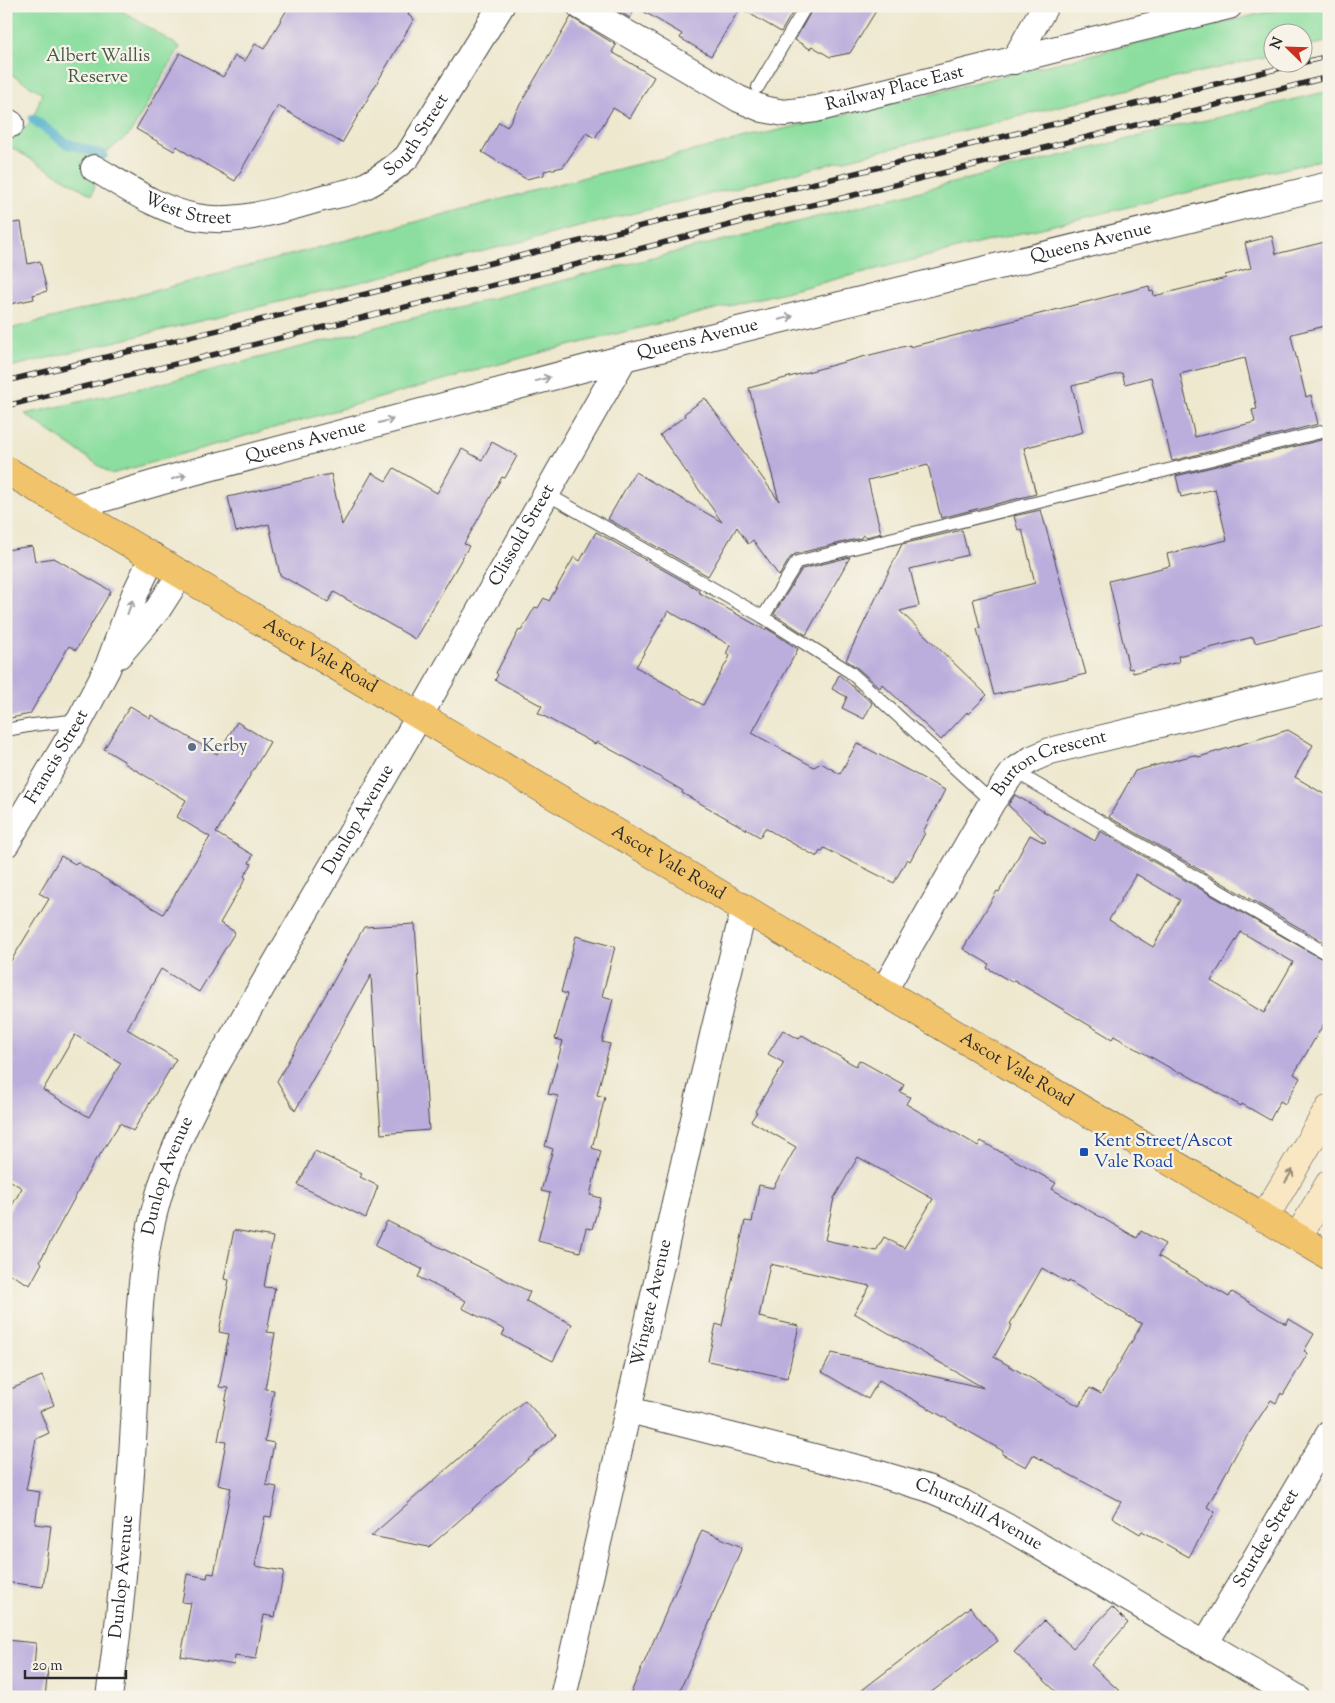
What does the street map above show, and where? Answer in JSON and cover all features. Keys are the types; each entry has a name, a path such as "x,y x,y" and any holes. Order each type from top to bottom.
{"main road":[{"name":"Ascot Vale Road","path":"6,470 1329,1256"}],"street":[{"name":"South Street","path":"288,208 362,188 387,174 407,158 501,6"},
{"name":"Railway Place East","path":"580,6 739,99 763,109 784,113 816,109 1229,6"},
{"path":"1014,61 1045,6"},
{"name":"West Street","path":"94,168 147,198 174,211 196,218 245,217 288,208"},
{"name":"Queens Avenue","path":"71,508 190,473 624,358 1329,185"},
{"name":"Clissold Street","path":"420,715 624,358"},
{"name":"Francis Street","path":"6,844 80,720 107,669 134,596 153,556"},
{"name":"Francis Street","path":"107,669 158,609 181,573"},
{"name":"Burton Crescent","path":"882,992 992,802 1014,771 1032,758 1050,751 1329,683"},
{"name":"Dunlop Avenue","path":"109,1697 123,1560 133,1431 139,1316 148,1241 158,1197 173,1156 199,1096 420,715"},
{"name":"Wingate Avenue","path":"563,1697 713,1035 744,909"},
{"path":"1264,1218 1329,1109"},
{"path":"1298,1238 1329,1184"},
{"name":"Churchill Avenue","path":"629,1410 863,1469 927,1488 963,1503 1296,1697"},
{"name":"Sturdee Street","path":"1205,1644 1329,1434"}],"lane":[{"path":"758,87 806,6"},
{"path":"763,618 797,562 1329,430"},
{"path":"547,494 763,618 850,672 992,802"},
{"path":"6,730 80,720"},
{"path":"1014,771 1329,955"}],"green space":[{"name":"Albert Wallis Reserve","path":"6,6 114,6 180,47 130,134 103,155 92,195 7,145 33,119 42,93 6,71"},
{"path":"1292,6 1329,6 1329,41 1312,46 1312,22 1262,22 1262,57 1072,103 365,281 6,368 6,330 589,176"},
{"path":"1329,91 1329,158 528,356 111,474 25,414 155,385 377,327 1160,131"}],"building":[{"path":"289,6 412,6 408,15 414,19 342,143 278,106 235,181 177,146 174,151 136,129 180,53 223,77 235,56 245,61 255,44 264,49"},
{"path":"610,6 796,6 781,32 740,8 711,56 680,38 682,34 636,7 630,18"},
{"path":"814,6 879,6 850,53 830,57 812,46 810,49 795,40"},
{"path":"571,17 616,45 612,52 654,77 630,118 613,108 595,138 586,133 563,167 544,171 544,175 526,179 482,152 499,122 507,127"},
{"path":"21,222 28,264 40,261 47,291 33,295 34,299 6,305 6,224"},
{"path":"1272,236 1276,254 1329,241 1329,325 1292,334 1291,336 1306,397 1311,395 1318,424 1172,461 1151,377 1125,384 1122,373 1072,386 1083,432 1024,448 1036,494 941,518 928,465 868,480 881,533 866,537 863,535 861,538 795,554 790,558 779,576 753,540 748,544 737,527 708,576 608,519 635,472 722,522 660,435 705,398 779,501 749,388 866,356 910,345 910,347 1149,286 1150,292 1153,291 1154,296 1226,278 1225,275 1251,268 1245,243","holes":["1245,358 1257,409 1252,410 1255,422 1195,437 1180,374"]},
{"path":"1329,438 1329,624 1255,643 1253,637 1178,656 1179,662 1133,673 1132,668 1129,669 1109,581 1170,566 1167,554 1227,540 1215,489 1181,497 1176,476"},
{"path":"492,442 517,456 505,478 502,477 464,544 469,546 415,639 334,592 328,602 280,575 269,524 236,532 228,497 331,474 342,525 372,473 386,481 394,468 437,493 462,449 482,460"},
{"path":"1041,510 1086,674 994,695 977,629 980,628 973,599 1035,583 1022,529 1018,530 1014,516"},
{"path":"962,530 968,555 910,569 919,606 900,611 987,695 968,714 967,712 941,740 882,684 880,688 846,660 902,544"},
{"path":"596,532 765,630 766,628 798,649 752,733 814,767 821,763 840,774 857,743 945,790 910,861 907,859 894,883 824,848 817,857 765,828 760,837 682,793 683,791 641,766 538,713 542,706 495,680 498,675 496,673 519,630 521,631 535,607 538,608 544,598 549,601 574,557 580,561","holes":["668,611 730,645 726,654 730,656 703,705 636,667"]},
{"path":"32,546 35,561 54,558 111,591 76,650 69,646 30,714 6,719 6,550"},
{"path":"850,557 806,635 774,614 802,569"},
{"path":"839,675 872,703 864,719 842,708 847,697 832,689"},
{"path":"130,706 150,718 151,715 217,754 237,722 270,742 216,833 253,855 249,863 252,864 244,876 246,878 220,923 235,932 199,992 161,969 127,1029 176,1059 133,1131 120,1123 97,1157 40,1261 42,1263 30,1285 6,1272 6,1216 22,1188 6,1178 6,969 49,899 39,893 61,856 75,864 77,862 163,914 210,837 177,817 186,800 104,749","holes":["75,1035 121,1063 89,1117 43,1090"]},
{"path":"1288,730 1313,745 1295,777 1329,797 1329,945 1109,817 1135,771 1194,755 1199,757"},
{"path":"1015,795 1095,841 1100,831 1329,963 1329,1015 1294,1074 1300,1078 1285,1104 1280,1101 1270,1120 1242,1104 1241,1106 1180,1071 1179,1073 1114,1036 1112,1039 1014,980 1012,982 987,968 989,964 963,949 997,891 999,892 1030,835 1045,843 1046,841 1008,805","holes":["1136,874 1180,900 1153,947 1109,920","1241,932 1293,962 1264,1013 1211,981"]},
{"path":"415,924 429,1130 381,1134 371,975 295,1111 277,1081 364,927"},
{"path":"576,936 615,947 602,996 613,999 602,1042 610,1044 597,1095 605,1097 592,1148 601,1151 590,1195 601,1198 592,1229 586,1228 580,1252 538,1241 550,1193 541,1191 553,1149 545,1146 558,1096 548,1094 563,1041 555,1039 567,994 561,992"},
{"path":"783,1030 799,1039 802,1035 856,1066 859,1060 904,1085 900,1092 910,1097 906,1104 978,1146 981,1141 1056,1183 1052,1189 1137,1238 1141,1231 1165,1244 1158,1256 1229,1297 1232,1292 1286,1324 1289,1319 1314,1334 1304,1351 1308,1353 1283,1395 1281,1393 1276,1403 1271,1400 1240,1447 1207,1507 1215,1512 1189,1557 1142,1531 1140,1534 1112,1517 1121,1502 1033,1455 1026,1467 1002,1454 1003,1451 879,1380 868,1399 822,1372 832,1353 984,1388 854,1313 870,1286 770,1264 759,1317 799,1326 787,1378 708,1361 716,1324 722,1326 745,1221 752,1222 759,1185 773,1188 796,1147 751,1121 784,1063 768,1054","holes":["858,1157 933,1199 904,1248 884,1237 876,1251 825,1240 834,1198","1042,1268 1068,1283 1069,1281 1142,1324 1101,1394 1090,1388 1079,1406 994,1357 1012,1325 1010,1324"]},
{"path":"315,1151 362,1174 360,1177 378,1186 366,1218 298,1185"},
{"path":"387,1221 530,1292 526,1301 572,1324 553,1361 502,1335 505,1330 462,1308 466,1301 418,1277 422,1269 375,1246"},
{"path":"234,1230 273,1237 264,1287 275,1288 267,1332 275,1333 265,1389 274,1390 265,1441 274,1443 266,1485 277,1487 271,1517 265,1516 255,1566 284,1571 275,1617 264,1615 256,1659 235,1656 234,1665 181,1656 191,1603 182,1602 187,1574 207,1578 208,1573 214,1574 231,1488 218,1485 226,1442 218,1441 228,1388 219,1387 229,1334 219,1332 229,1280 224,1279"},
{"path":"42,1376 54,1405 40,1411 49,1433 36,1439 26,1490 40,1492 35,1524 51,1526 43,1587 6,1582 6,1391"},
{"path":"525,1400 556,1435 429,1547 371,1536"},
{"path":"702,1530 742,1547 677,1697 629,1697"},
{"path":"970,1607 998,1641 925,1697 853,1697"},
{"path":"1112,1607 1128,1623 1091,1665 1126,1697 1062,1697 1014,1652 1044,1621 1073,1648"},
{"path":"6,1640 36,1643 34,1668 48,1669 45,1697 6,1697"}],"waterway":[{"path":"33,119 65,143 103,155"}],"railway":[{"path":"6,381 1329,56"},
{"path":"6,406 1329,77"}],"place":[{"name":"Kerby","path":"192,747"},
{"name":"Kent Street/Ascot Vale Road","path":"1084,1152"}]}
